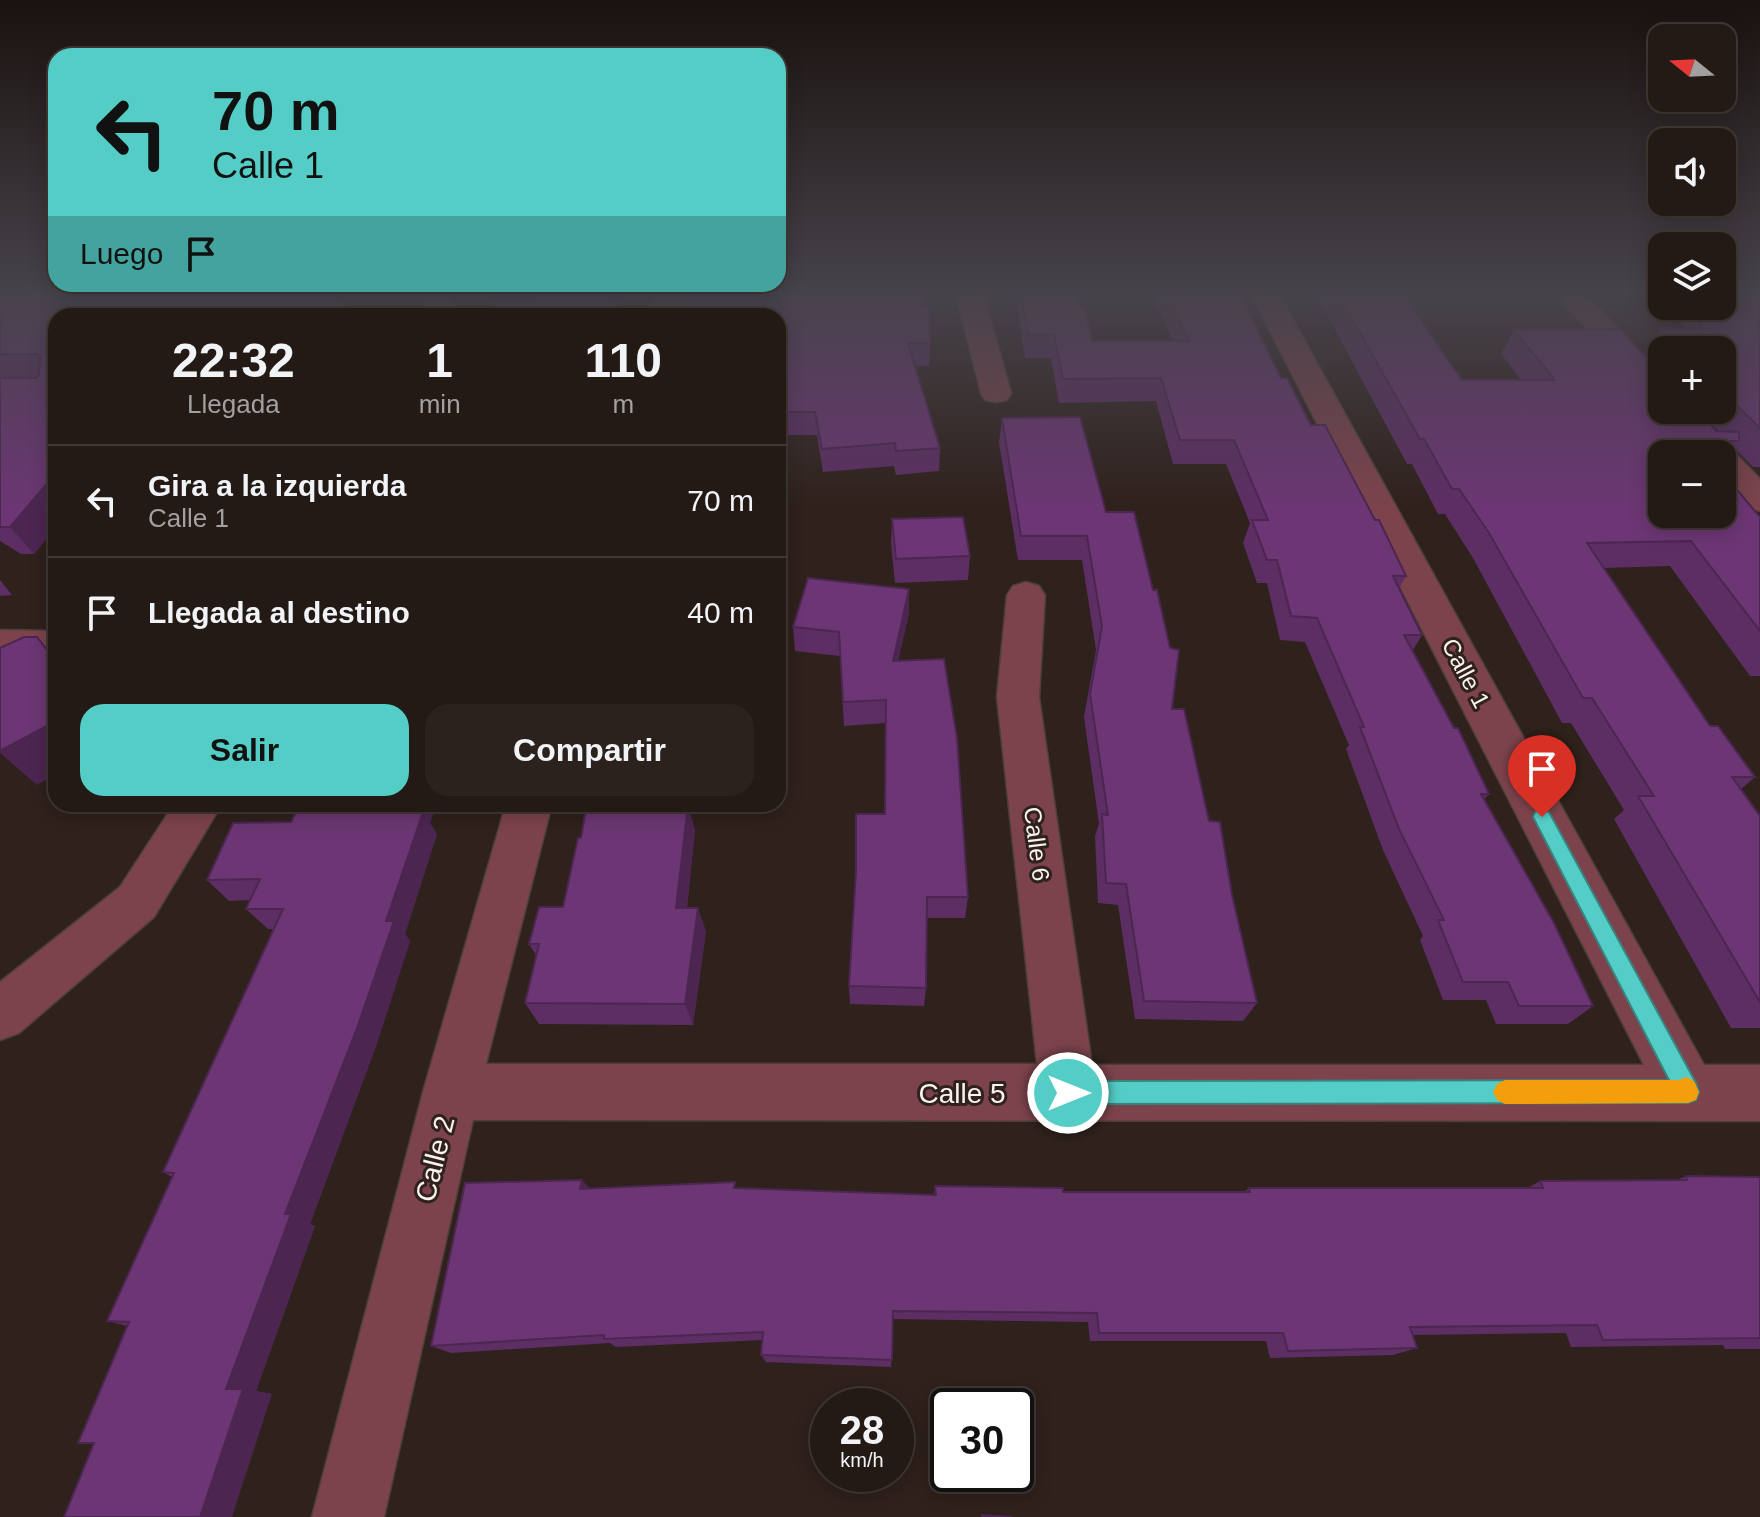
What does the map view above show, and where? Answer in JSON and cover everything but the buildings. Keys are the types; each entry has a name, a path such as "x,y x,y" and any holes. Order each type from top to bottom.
{"street":[{"path":"989,367 996,393"},
{"name":"Calle 1","path":"1304,367 1688,1092"},
{"path":"1736,474 1760,500"},
{"name":"Calle 6","path":"1026,595 1018,697 1068,1093"},
{"path":"0,644 48,645"},
{"path":"0,1015 137,902 194,812"},
{"name":"Calle 2","path":"348,1517 451,1092 527,812"},
{"name":"Calle 5","path":"451,1092 1760,1093"}],"slow traffic":[{"path":"1505,1092 1688,1092 1686,1089"}],"route":[{"path":"1068,1093 1688,1092 1542,817"}]}
